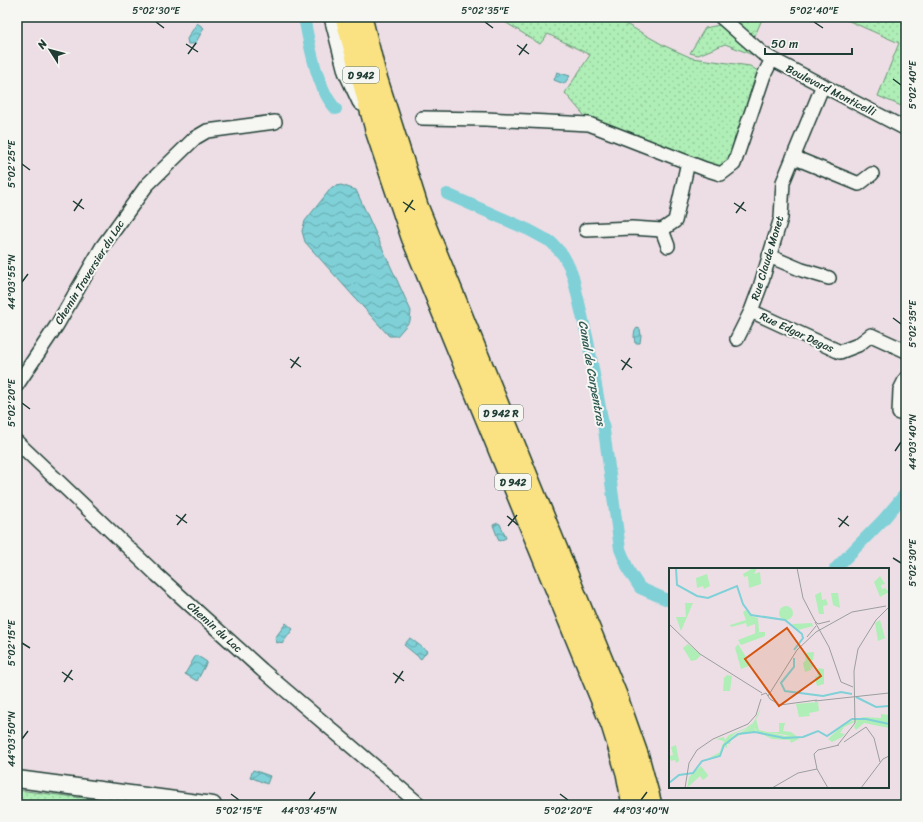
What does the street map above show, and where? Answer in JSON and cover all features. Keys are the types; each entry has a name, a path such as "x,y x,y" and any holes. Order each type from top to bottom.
{"main road":[{"path":"334,17 348,71 376,133"},
{"name":"D 942","path":"346,17 376,133 412,237 612,725 626,773 633,805"},
{"name":"D 942 R","path":"361,17 375,74 417,206 616,694 638,757 652,805"}],"street":[{"name":"Boulevard Monticelli","path":"721,17 772,60 906,128"},
{"path":"422,118 485,119 540,123 589,124 721,174 734,164 764,75 772,60"},
{"name":"Rue Claude Monet","path":"737,338 751,311 781,218 783,182 823,85"},
{"name":"Chemin Traversier du Lac","path":"17,385 57,325 102,247 147,185 195,138 207,131 275,122"},
{"path":"793,157 859,184 872,174"},
{"path":"586,230 632,228 662,230 675,221 688,162"},
{"path":"662,230 668,246"},
{"path":"769,256 802,270 829,278"},
{"name":"Rue Edgar Degas","path":"751,311 840,352 858,345 871,335 906,351"},
{"path":"899,413 900,390 906,378"},
{"name":"Chemin du Lac","path":"17,442 162,579 262,670 420,805"},
{"path":"17,779 213,805"}],"green space":[{"path":"497,17 623,17 626,24 665,46 692,58 750,66 761,73 730,162 721,171 589,121 565,93 590,55 548,34 540,44"},
{"path":"727,17 763,17 753,40"},
{"path":"840,17 906,17 906,108 878,96 899,43"},
{"path":"724,24 755,54 753,55 725,44 698,55 690,53 705,28"},
{"path":"17,790 133,804 133,805 17,805"}],"water":[{"path":"197,23 204,28 195,44 188,44 187,39"},
{"path":"557,72 570,76 564,84 554,80"},
{"path":"341,185 356,190 411,311 410,321 397,336 389,336 305,242 302,231 305,221 332,187"},
{"path":"637,328 640,329 640,343 635,343 634,333"},
{"path":"498,523 500,524 506,538 499,541 493,525"},
{"path":"286,623 293,629 282,644 280,642 277,643 275,638"},
{"path":"410,638 427,651 421,659 404,645"},
{"path":"196,655 207,662 197,681 185,674"},
{"path":"253,770 270,776 267,784 250,777"}],"waterway":[{"name":"Canal de Carpentras","path":"304,17 311,53 319,78 329,101 336,109"},
{"name":"Canal de Carpentras","path":"447,194 529,230 551,242 563,255 573,277 588,341 604,430 620,549 629,571 640,588 669,601"},
{"name":"Canal de Carpentras","path":"836,568 883,520 906,493"}]}
